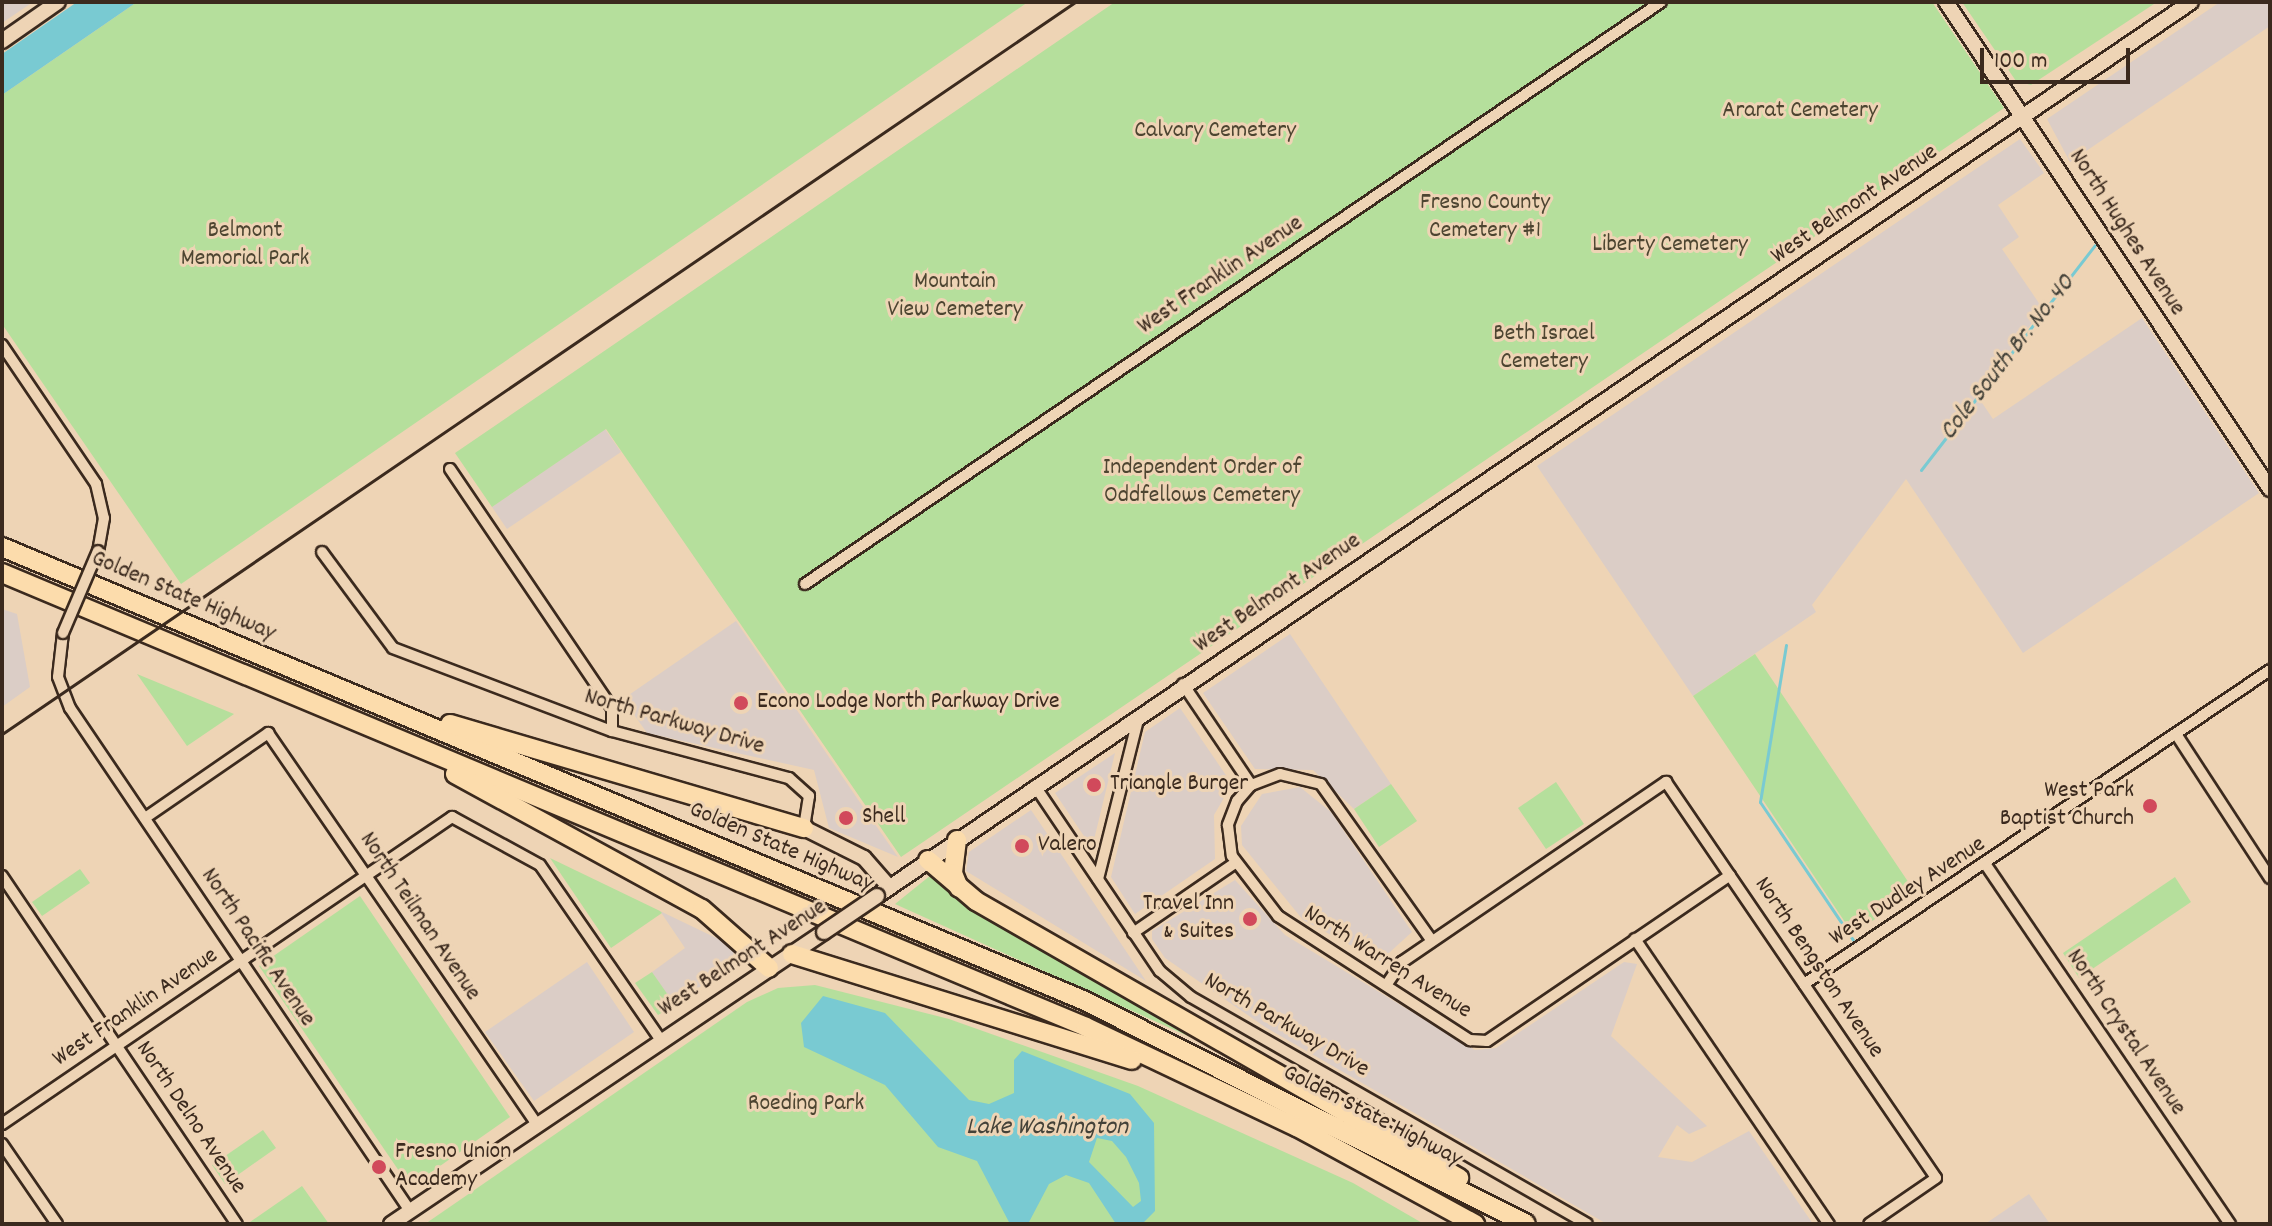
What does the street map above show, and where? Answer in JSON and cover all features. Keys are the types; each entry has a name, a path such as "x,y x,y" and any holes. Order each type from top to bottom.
{"highway":[{"name":"Golden State Highway","path":"2,547 1083,1000 1522,1221"},
{"name":"Golden State Highway","path":"2,573 325,706 1211,1085 1433,1199 1475,1224"},
{"path":"361,697 804,828"},
{"path":"325,706 702,909 769,968"},
{"path":"957,840 953,873 959,888"},
{"path":"928,860 959,888 1431,1159 1522,1221"},
{"path":"792,954 1211,1085"},
{"path":"1433,1199 1468,1224"}],"main road":[{"path":"2,41 58,2"},
{"name":"North Hughes Avenue","path":"1946,2 2270,489"},
{"name":"West Belmont Avenue","path":"391,1224 2191,2"},
{"path":"804,828 864,858 883,892"}],"street":[{"name":"West Franklin Avenue","path":"805,584 1661,2"},
{"name":"North Pacific Avenue","path":"2,345 96,484 104,518 98,551 63,633 58,677 70,708 410,1211"},
{"path":"450,469 612,708 612,731"},
{"name":"North Parkway Drive","path":"322,552 393,648 612,731 799,783 810,800 804,828"},
{"name":"West Dudley Avenue","path":"1804,984 1986,865 2270,670"},
{"path":"1183,684 1251,785"},
{"path":"1098,879 1139,714"},
{"name":"North Teilman Avenue","path":"145,818 268,733 536,1123"},
{"path":"2176,734 2270,878"},
{"path":"1133,933 1235,863 1228,825 1251,785 1289,774 1328,789 1432,941 1387,984"},
{"name":"North Bengston Avenue","path":"1432,941 1666,782 1936,1178 1869,1224"},
{"name":"North Parkway Drive","path":"1035,786 1160,971 1191,997 1587,1224"},
{"name":"West Franklin Avenue","path":"2,1124 452,817 540,865 660,1039"},
{"name":"North Warren Avenue","path":"1235,863 1295,931 1387,984 1470,1040 1487,1041 1635,939"},
{"name":"North Crystal Avenue","path":"1986,865 2230,1224"},
{"path":"1730,875 1635,939 1829,1224"},
{"name":"North Delno Avenue","path":"2,876 237,1224"},
{"path":"2,1144 57,1224"}],"shaded area":[{"path":"2,2 33,2 2,23"},
{"path":"2220,2 2270,2 2270,26 2070,162 2047,119"},
{"path":"2020,139 2044,173 1998,205 2019,237 2002,249 2043,309 1976,394 1993,419 2142,318 2259,493 2023,653 1906,479 1812,605 1816,612 1693,696 1537,466"},
{"path":"605,429 621,452 507,529 492,507"},
{"path":"2,609 17,614 30,687 2,707"},
{"path":"736,621 898,857 829,828 814,770 647,733 623,699"},
{"path":"1290,634 1391,784 1354,809 1313,770 1255,769 1203,693"},
{"path":"1180,708 1232,784 1214,815 1215,859 1135,914 1111,877 1145,732"},
{"path":"1115,753 1100,815 1092,848 1055,793"},
{"path":"1300,787 1331,812 1412,932 1380,961 1303,920 1242,845 1241,826 1262,794"},
{"path":"1031,810 1146,981 966,871 969,852"},
{"path":"1235,880 1285,935 1475,1050 1496,1048 1624,962 1637,964 1611,1036 1707,1126 1689,1134 1677,1125 1658,1157 1692,1162 1749,1131 1813,1224 1607,1224 1265,1027 1165,958 1152,939 1152,931"},
{"path":"660,911 735,947 731,965 674,1005 652,972 685,948"},
{"path":"587,962 634,1032 534,1101 485,1032"},
{"path":"2029,1194 2050,1224 1985,1224"}],"green space":[{"name":"Belmont Memorial Park","path":"137,2 1028,2 181,584 2,324 2,95"},
{"path":"1115,2 1932,2 2004,108 901,857 606,429 492,507 455,453"},
{"path":"1962,2 2157,2 2031,85 2016,81"},
{"path":"1755,654 1915,892 1853,934 1693,696"},
{"path":"137,674 234,714 187,746"},
{"path":"1556,782 1584,824 1546,849 1518,808"},
{"path":"1391,784 1417,821 1379,847 1354,809"},
{"path":"550,858 660,911 662,913 611,948"},
{"path":"80,869 90,883 42,916 32,902"},
{"path":"936,871 1217,1038 1210,1046 895,904"},
{"path":"2175,877 2191,902 2079,978 2063,953"},
{"path":"360,896 510,1117 410,1187 259,966"},
{"path":"652,972 675,1005 658,1015 635,983"},
{"name":"Roeding Park","path":"815,985 949,1019 1138,1086 1353,1183 1424,1224 425,1224 747,1002 778,988"},
{"path":"263,1130 276,1148 225,1184 212,1165"},
{"path":"302,1186 329,1224 250,1222"}],"water":[{"path":"77,2 137,2 2,95 2,54"},
{"name":"Lake Washington","path":"823,996 885,1013 969,1100 989,1104 1014,1093 1014,1060 1022,1051 1130,1094 1154,1123 1155,1211 1142,1224 1116,1224 1089,1183 1066,1175 1049,1184 1028,1224 1010,1224 977,1161 938,1147 885,1085 804,1047 801,1023","holes":["1097,1138 1112,1141 1126,1157 1139,1183 1141,1201 1133,1207 1089,1162"]}],"waterway":[{"name":"Cole South Br. No. 40","path":"1921,470 2095,245"},
{"name":"Cole South Br. No. 40","path":"1786,645 1760,802 1853,940"}],"railway":[{"path":"2,734 1075,2"}],"place":[{"name":"Econo Lodge North Parkway Drive","path":"741,703"},
{"name":"Triangle Burger","path":"1094,785"},
{"name":"West Park Baptist Church","path":"2150,806"},
{"name":"Shell","path":"846,818"},
{"name":"Valero","path":"1022,846"},
{"name":"Travel Inn & Suites","path":"1250,919"},
{"name":"Fresno Union Academy","path":"379,1167"}],"park label":[{"name":"Ararat Cemetery","path":"1800,112"},
{"name":"Calvary Cemetery","path":"1215,132"},
{"name":"Fresno County Cemetery #1","path":"1485,218"},
{"name":"Liberty Cemetery","path":"1670,246"},
{"name":"Mountain View Cemetery","path":"955,297"},
{"name":"Beth Israel Cemetery","path":"1544,349"},
{"name":"Independent Order of Oddfellows Cemetery","path":"1202,483"}]}
